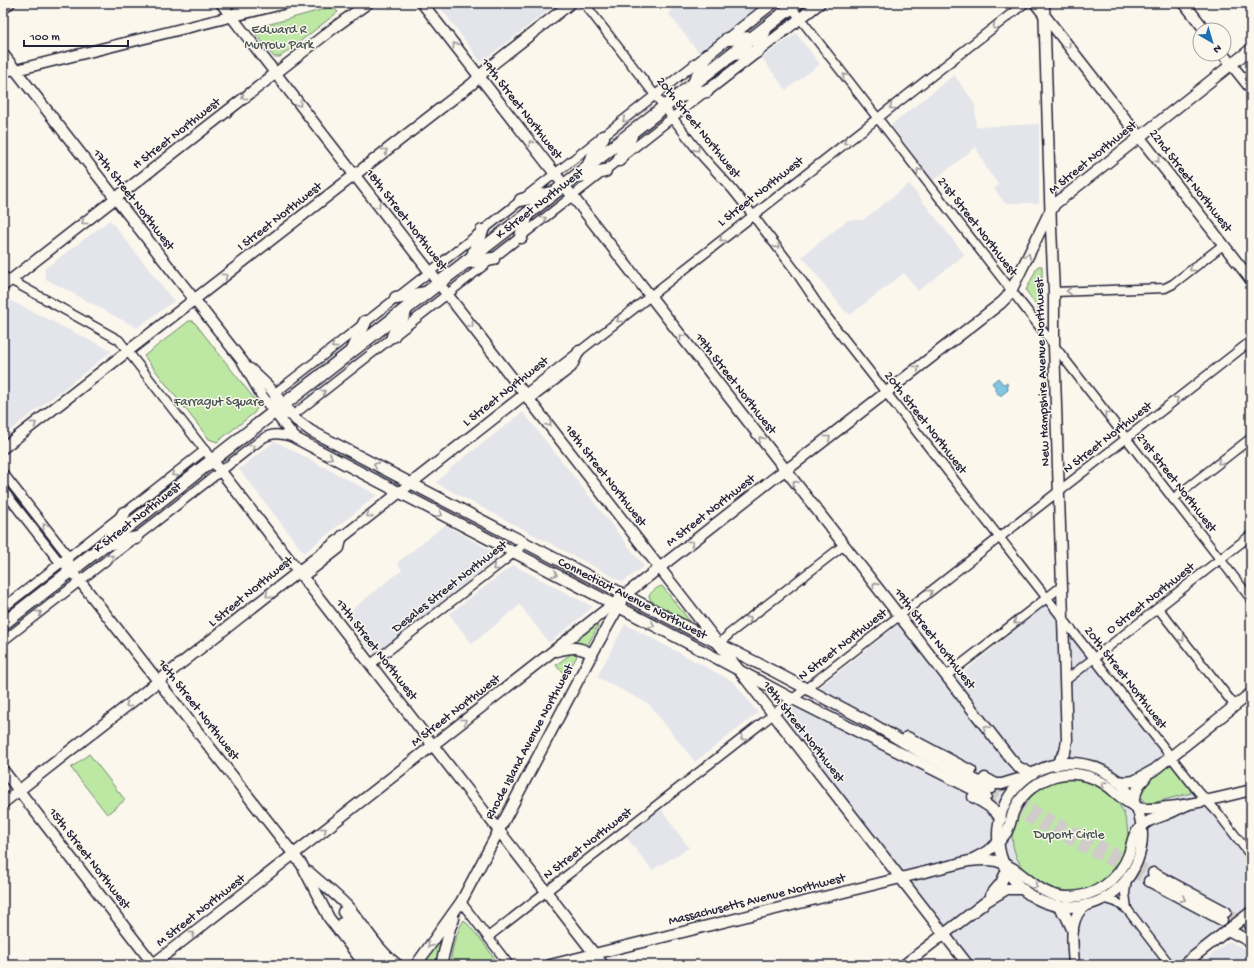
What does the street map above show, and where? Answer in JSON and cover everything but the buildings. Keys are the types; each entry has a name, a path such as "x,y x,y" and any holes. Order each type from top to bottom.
{"highway":[{"name":"K Street Northwest","path":"3,624 664,107 766,29 794,4"},
{"path":"732,54 756,52 766,29"},
{"path":"727,39 754,38"},
{"path":"693,85 707,55"},
{"path":"679,96 707,91"},
{"path":"619,160 633,132"},
{"path":"588,167 603,137"},
{"path":"576,177 606,171"},
{"path":"521,200 560,189"},
{"path":"521,237 527,214"},
{"path":"482,231 469,260 493,259"},
{"path":"396,298 427,293"},
{"path":"393,336 406,310"},
{"path":"350,354 365,322"},
{"path":"105,545 124,513"},
{"path":"105,545 136,538"}],"main road":[{"name":"18th Street Northwest","path":"221,3 968,965"},
{"path":"16,70 286,3"},
{"name":"H Street Northwest","path":"5,281 368,3"},
{"name":"19th Street Northwest","path":"422,3 556,173 560,189 573,196 1014,763 1029,775"},
{"name":"I Street Northwest","path":"3,448 467,88 488,68 571,3"},
{"name":"K Street Northwest","path":"707,55 773,3"},
{"name":"K Street Northwest","path":"707,91 820,3"},
{"name":"22nd Street Northwest","path":"1035,3 1251,280"},
{"name":"New Hampshire Avenue Northwest","path":"1044,3 1067,740 1065,752 1056,765"},
{"path":"1184,3 1199,22"},
{"name":"M Street Northwest","path":"153,965 269,873 297,860 381,786 436,747 554,652 616,606 625,595 1006,298 1011,291 1050,210 1058,202 1251,49"},
{"name":"17th Street Northwest","path":"3,54 242,362 262,396 279,409"},
{"path":"1232,64 1251,90"},
{"name":"L Street Northwest","path":"3,803 21,793 79,743 160,683 210,641 300,573 342,536 402,494 465,440 570,367 579,351"},
{"name":"17th Street Northwest","path":"242,362 269,387 274,394 279,409"},
{"name":"Connecticut Avenue Northwest","path":"279,409 292,416 311,431 871,723 989,792 854,731 793,700 295,438 279,409"},
{"name":"17th Street Northwest","path":"213,461 436,747 603,965"},
{"name":"16th Street Northwest","path":"72,571 297,860 384,965"},
{"name":"Rhode Island Avenue Northwest","path":"416,965 460,902 616,606"},
{"path":"554,652 574,647 580,648 592,654"},
{"path":"1134,804 1139,785 1154,770 1251,693"},
{"path":"871,723 898,732 996,784 1006,783 1056,765 1068,763 1080,764 1102,771 1117,781 1125,789 1134,804 1141,826 1141,838 1139,855 1128,878 1116,890 1103,898 1088,904 1075,907 1057,905 1038,899 1023,889 1006,867 998,842 1001,819 1009,797 1029,775"},
{"path":"854,731 879,748 987,804 1001,819"},
{"name":"New Hampshire Avenue Northwest","path":"1067,740 1070,751 1080,764"},
{"name":"15th Street Northwest","path":"3,770 153,965"},
{"path":"1117,781 1134,781 1154,770"},
{"path":"998,842 1008,829 1013,812 1024,795 1036,784 1055,776 1072,774 1081,775 1096,780 1134,804 1153,810 1207,801 1251,790"},
{"path":"1006,867 1019,872 1035,886 1046,893 1067,897 1089,894 1108,884 1120,870 1129,855 1134,834 1141,826 1149,820 1187,805"},
{"name":"Massachusetts Avenue Northwest","path":"550,965 969,860 984,854 998,842"},
{"name":"Massachusetts Avenue Northwest","path":"969,860 991,860 1006,867"},
{"path":"987,901 1002,883 1006,867"},
{"path":"1151,877 1224,916"},
{"name":"16th Street Northwest","path":"317,885 330,918 365,965"},
{"name":"16th Street Northwest","path":"317,885 374,965"},
{"name":"16th Street Northwest","path":"317,885 347,906 384,952 398,965"},
{"path":"904,965 987,901 1007,889 1023,889"},
{"name":"Rhode Island Avenue Northwest","path":"441,965 450,928 460,902"},
{"path":"1074,965 1073,931 1075,921 1078,912 1088,904"},
{"path":"1057,905 1066,916 1073,931"},
{"path":"1183,965 1228,930 1250,923"},
{"path":"1228,930 1251,942"}],"street":[{"path":"3,10 11,3"},
{"path":"231,16 246,3"},
{"name":"20th Street Northwest","path":"584,3 707,162 732,188 753,215 794,269 823,312 999,538 1251,856"},
{"name":"L Street Northwest","path":"579,351 1025,3"},
{"name":"21st Street Northwest","path":"794,4 800,18 1251,599"},
{"name":"K Street Northwest","path":"274,394 707,55"},
{"path":"3,72 16,70"},
{"name":"K Street Northwest","path":"292,416 707,91"},
{"path":"1054,292 1165,288 1173,284 1223,244"},
{"path":"5,281 115,338 121,342 128,351"},
{"name":"N Street Northwest","path":"488,937 1251,341"},
{"name":"17th Street Northwest","path":"128,351 213,461"},
{"name":"K Street Northwest","path":"3,641 267,436 278,434 295,438"},
{"path":"1173,499 1251,438"},
{"name":"K Street Northwest","path":"3,608 205,450"},
{"name":"16th Street Northwest","path":"3,473 65,552 64,560"},
{"name":"16th Street Northwest","path":"3,490 48,548 64,560 72,571"},
{"name":"O Street Northwest","path":"1066,680 1251,535"},
{"name":"Desales Street Northwest","path":"371,664 525,542"},
{"path":"720,644 729,634 844,545"},
{"path":"946,676 1062,586"},
{"path":"1158,608 1235,706"},
{"path":"1128,878 1125,893 1128,909"},
{"path":"1103,898 1116,902 1128,909 1170,965"},
{"path":"460,902 509,965"}],"shaded area":[{"path":"437,3 468,3 472,11 479,6 490,3 558,3 481,62"},
{"path":"681,3 763,3 699,53 668,13"},
{"path":"796,33 820,64 786,90 762,58"},
{"path":"954,75 975,106 976,127 1039,124 1039,203 1005,203 994,189 999,185 988,171 976,147 933,181 891,125"},
{"path":"909,184 965,255 918,291 904,273 850,315 847,312 846,313 802,256 848,220 863,220"},
{"path":"110,220 174,301 137,328 46,279 44,269"},
{"path":"7,299 112,351 3,436 3,302"},
{"path":"523,412 644,566 623,582 436,483 452,467"},
{"path":"275,441 377,495 304,553 239,469"},
{"path":"445,525 497,554 497,558 378,652 372,652 345,615 402,570 397,563"},
{"path":"513,565 593,607 549,643 520,605 472,644 449,614"},
{"path":"1046,604 1157,747 1177,764 1251,856 1251,912 1183,965 968,965 778,720 899,624 947,686"},
{"path":"625,624 734,682 758,713 695,762 649,704 597,677"},
{"path":"661,809 689,848 652,870 626,837"},
{"path":"1229,941 1251,952 1251,965 1198,965"}],"green space":[{"name":"Edward R Murrow Park","path":"328,8 335,9 338,12 280,57 274,57 252,29"},
{"path":"1038,266 1042,266 1042,312 1040,312 1026,290"},
{"name":"Farragut Square","path":"189,321 193,321 195,323 259,405 254,413 217,442 209,439 144,356"},
{"path":"662,586 689,620 688,621 651,601 649,596 650,594"},
{"path":"596,624 598,626 587,646 578,645 576,643 577,640"},
{"path":"572,653 577,656 567,674 556,665"},
{"path":"89,754 125,800 107,814 71,768"},
{"path":"1168,765 1172,765 1189,787 1191,793 1146,803 1139,796 1140,788"},
{"name":"Dupont Circle","path":"1070,777 1081,778 1092,782 1111,794 1123,813 1127,824 1127,846 1123,857 1111,876 1092,888 1081,892 1070,893 1059,892 1048,888 1029,876 1017,857 1013,846 1012,835 1013,824 1017,813 1029,794 1048,782 1059,778"},
{"path":"464,920 483,942 499,965 451,965 451,955 454,942"},
{"path":"441,939 436,965 429,965 422,962"}],"water":[{"path":"998,378 1003,384 1007,383 1008,390 1000,396 994,389 996,388 992,383"}],"tunnel":[{"path":"991,788 1153,873"},
{"path":"986,796 1149,881"},
{"path":"1226,912 1247,923"},
{"path":"1222,920 1246,932"}]}
